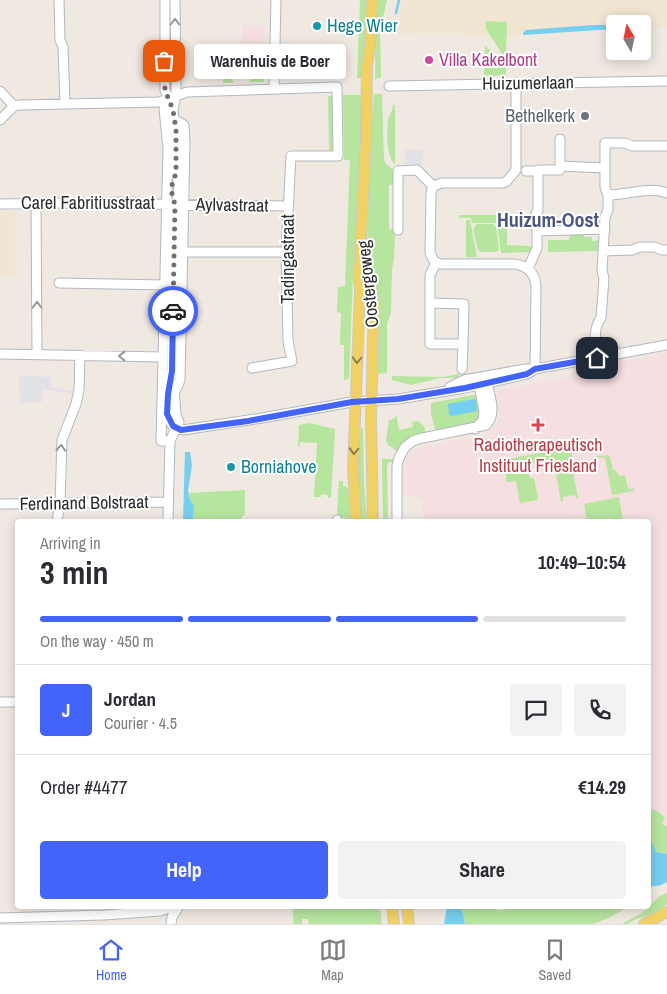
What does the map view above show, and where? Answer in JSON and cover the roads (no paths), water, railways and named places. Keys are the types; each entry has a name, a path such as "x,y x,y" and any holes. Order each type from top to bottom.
{"main road":[{"name":"Oostergoweg","path":"356,519 353,469 360,292 360,238 366,139 372,97 370,46 372,0"},
{"name":"Oostergoweg","path":"362,227 374,305 371,401 373,519"},
{"path":"392,909 394,924"},
{"path":"407,909 409,924"},
{"path":"644,924 667,912"}],"street":[{"path":"60,0 60,40 64,47 65,104"},
{"path":"165,0 165,90 172,96"},
{"path":"174,0 172,96 176,142 176,173 172,185 172,197 175,204"},
{"path":"0,120 14,106 159,102 187,92 274,89 276,0"},
{"name":"Huizumerlaan","path":"389,86 667,81"},
{"path":"516,83 517,166 515,173 508,181 501,183 442,183 433,186 430,193 430,253 436,263 514,264 528,269 536,281 535,369"},
{"name":"Tadingastraat","path":"252,368 296,361 288,341 286,252 291,156 338,156 337,87 274,89"},
{"path":"0,91 14,106"},
{"path":"172,96 164,110 179,252 180,380 175,392"},
{"path":"168,519 163,357 165,285 184,125 174,114"},
{"path":"526,171 560,170 560,140"},
{"path":"597,358 595,348 598,322 601,318 604,278 602,271 604,229 608,209 608,195 605,187 605,143 625,143 632,146 667,146"},
{"path":"560,166 605,168"},
{"path":"398,230 398,170 417,170 433,186"},
{"path":"528,269 537,248 535,216 538,210 538,170"},
{"path":"608,195 621,195 630,191 662,191 667,193"},
{"path":"36,203 37,354"},
{"name":"Carel Fabritiusstraat","path":"0,204 175,204"},
{"name":"Aylvastraat","path":"175,204 288,206"},
{"path":"537,231 604,229"},
{"path":"604,251 632,250 640,247 655,247 667,250"},
{"path":"179,252 286,252"},
{"path":"179,252 172,371 167,414 170,423 177,425 193,428 356,402 398,399 443,390 464,380 483,381 525,369 535,369 667,345"},
{"path":"436,263 430,275 430,344 463,344"},
{"path":"59,283 165,285"},
{"path":"430,303 464,304 462,369"},
{"path":"0,354 163,357"},
{"path":"57,519 60,503 62,440 76,404 79,389 80,354"},
{"path":"166,441 177,425 172,371"},
{"path":"397,519 397,466 405,447 418,439 475,429 482,420 484,411 483,381"},
{"name":"Ferdinand Bolstraat","path":"0,504 169,502"},
{"path":"0,702 15,702"},
{"path":"56,909 56,916"},
{"path":"0,918 165,911 169,909"},
{"path":"171,924 172,917 177,909"}],"water":[{"path":"606,25 606,30 523,35 526,30"},
{"path":"476,400 477,411 449,415 448,404"},
{"path":"185,452 190,452 192,465 188,491 194,506 193,519 183,519"},
{"path":"651,841 656,852 667,854 667,882 651,887"},
{"path":"446,909 462,909 465,924 444,924"}],"waterway":[{"path":"396,13 399,0"}],"place":[{"name":"Hege Wier","path":"317,26"},
{"name":"Villa Kakelbont","path":"429,60"},
{"name":"Warenhuis de Boer","path":"164,61"},
{"name":"Bethelkerk","path":"585,116"},
{"name":"Radiotherapeutisch Instituut Friesland","path":"538,425"},
{"name":"Borniahove","path":"231,467"}],"district":[{"name":"Huizum-Oost","path":"548,220"}]}
